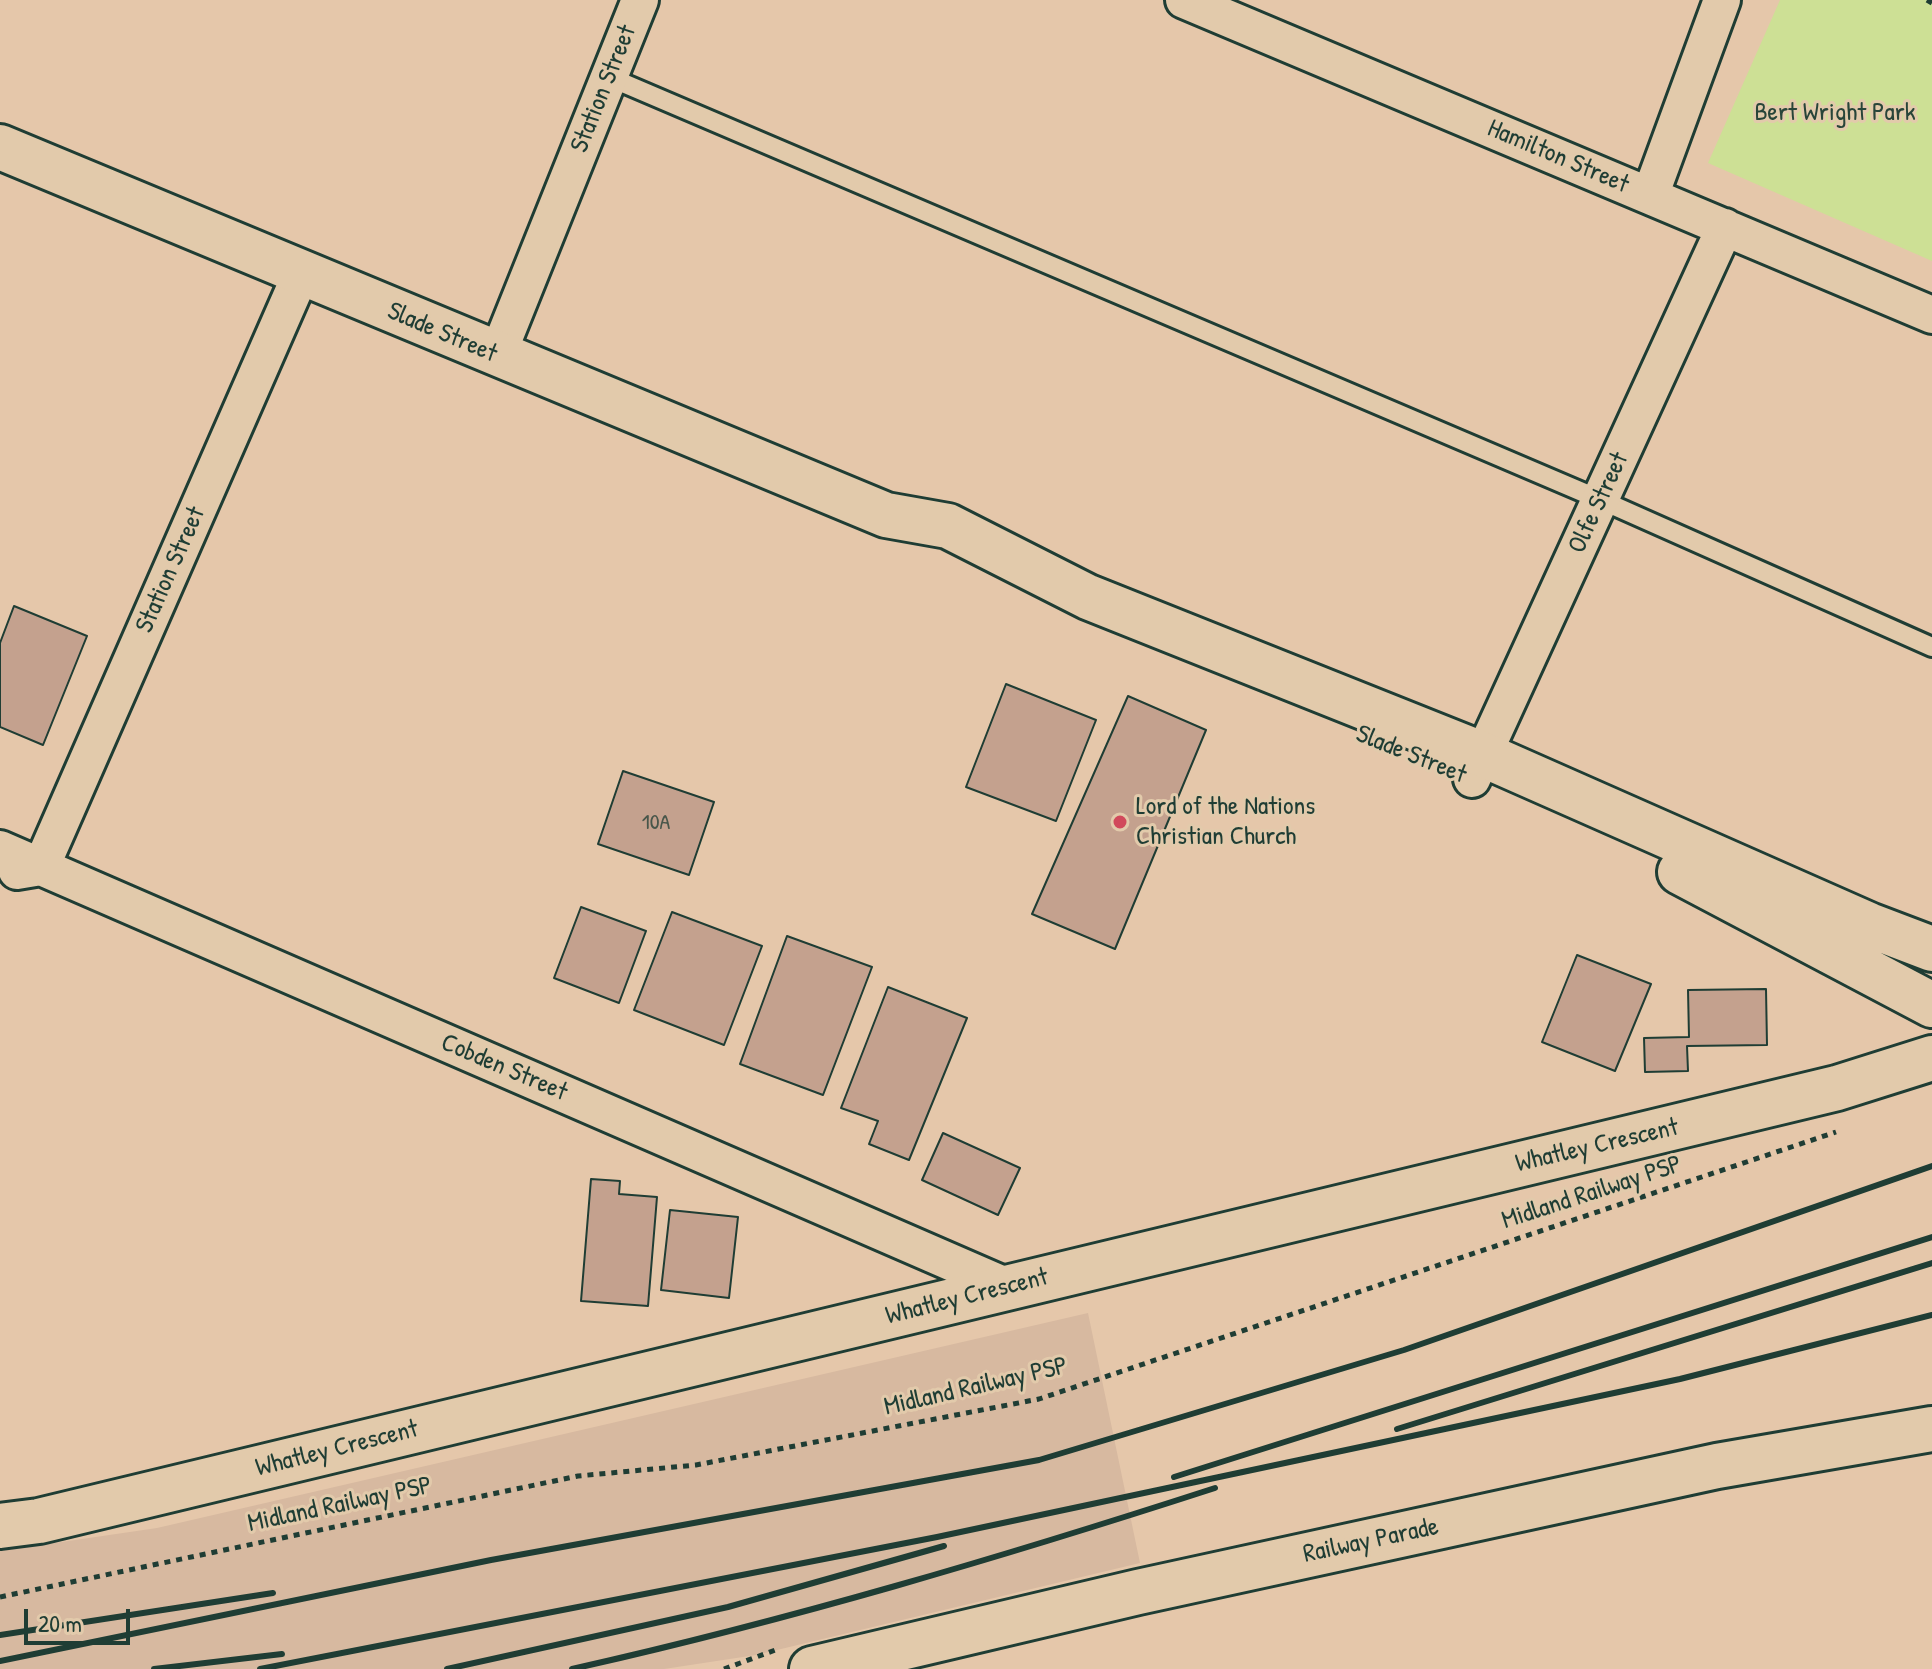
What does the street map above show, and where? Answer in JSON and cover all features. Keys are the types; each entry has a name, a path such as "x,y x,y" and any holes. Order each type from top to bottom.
{"street":[{"name":"Station Street","path":"497,356 640,0"},
{"name":"Hamilton Street","path":"1184,0 1932,315"},
{"path":"1650,196 1722,0"},
{"name":"Slade Street","path":"0,147 886,515 935,551 1171,657 1478,767 1932,949"},
{"name":"Olfe Street","path":"1478,767 1725,227"},
{"name":"Station Street","path":"41,867 301,274"},
{"name":"Slade Street","path":"1478,767 1932,1005"},
{"name":"Cobden Street","path":"0,849 1008,1287"},
{"path":"0,874 41,867"},
{"name":"Whatley Crescent","path":"0,1526 39,1521 1837,1088 1932,1058"},
{"name":"Railway Parade","path":"812,1669 1138,1592 1717,1466 1932,1429"}],"lane":[{"path":"609,77 1601,500 1932,647"}],"path":[{"name":"Midland Railway PSP","path":"0,1597 578,1476 696,1465 1039,1399 1849,1128"}],"shaded area":[{"path":"1088,1313 1140,1563 756,1655 664,1669 0,1669 0,1551 157,1528"}],"green space":[{"name":"Bert Wright Park","path":"1780,0 1932,0 1932,261 1708,163"}],"building":[{"path":"14,606 87,636 43,745 0,727 0,643"},
{"path":"1006,684 1096,720 1056,821 966,787"},
{"name":"Lord of the Nations Christian Church","path":"1128,696 1206,730 1115,949 1032,914"},
{"path":"623,771 714,802 689,875 598,844"},
{"path":"581,907 646,931 619,1003 554,978"},
{"path":"672,912 762,946 724,1045 634,1010"},
{"path":"787,936 872,967 823,1095 740,1064"},
{"path":"1577,955 1651,984 1615,1071 1542,1042"},
{"path":"888,987 967,1018 909,1160 869,1144 878,1121 841,1108"},
{"path":"1766,989 1767,1045 1687,1046 1688,1071 1645,1072 1644,1038 1689,1037 1688,990"},
{"path":"943,1133 1020,1168 998,1215 922,1180"},
{"path":"591,1179 620,1181 619,1194 657,1197 648,1306 581,1301"},
{"path":"670,1210 738,1217 729,1298 661,1290"}],"railway":[{"path":"0,1661 491,1560 1039,1460 1404,1350 1932,1166"},
{"path":"1174,1477 1932,1237"},
{"path":"1397,1429 1932,1263"},
{"path":"260,1669 937,1537 1680,1379 1932,1315"},
{"path":"572,1669 734,1630 895,1586 1215,1488"},
{"path":"447,1669 728,1607 944,1546"},
{"path":"0,1635 273,1593"},
{"path":"154,1669 282,1654"}],"place":[{"name":"Lord of the Nations Christian Church","path":"1120,822"}]}
